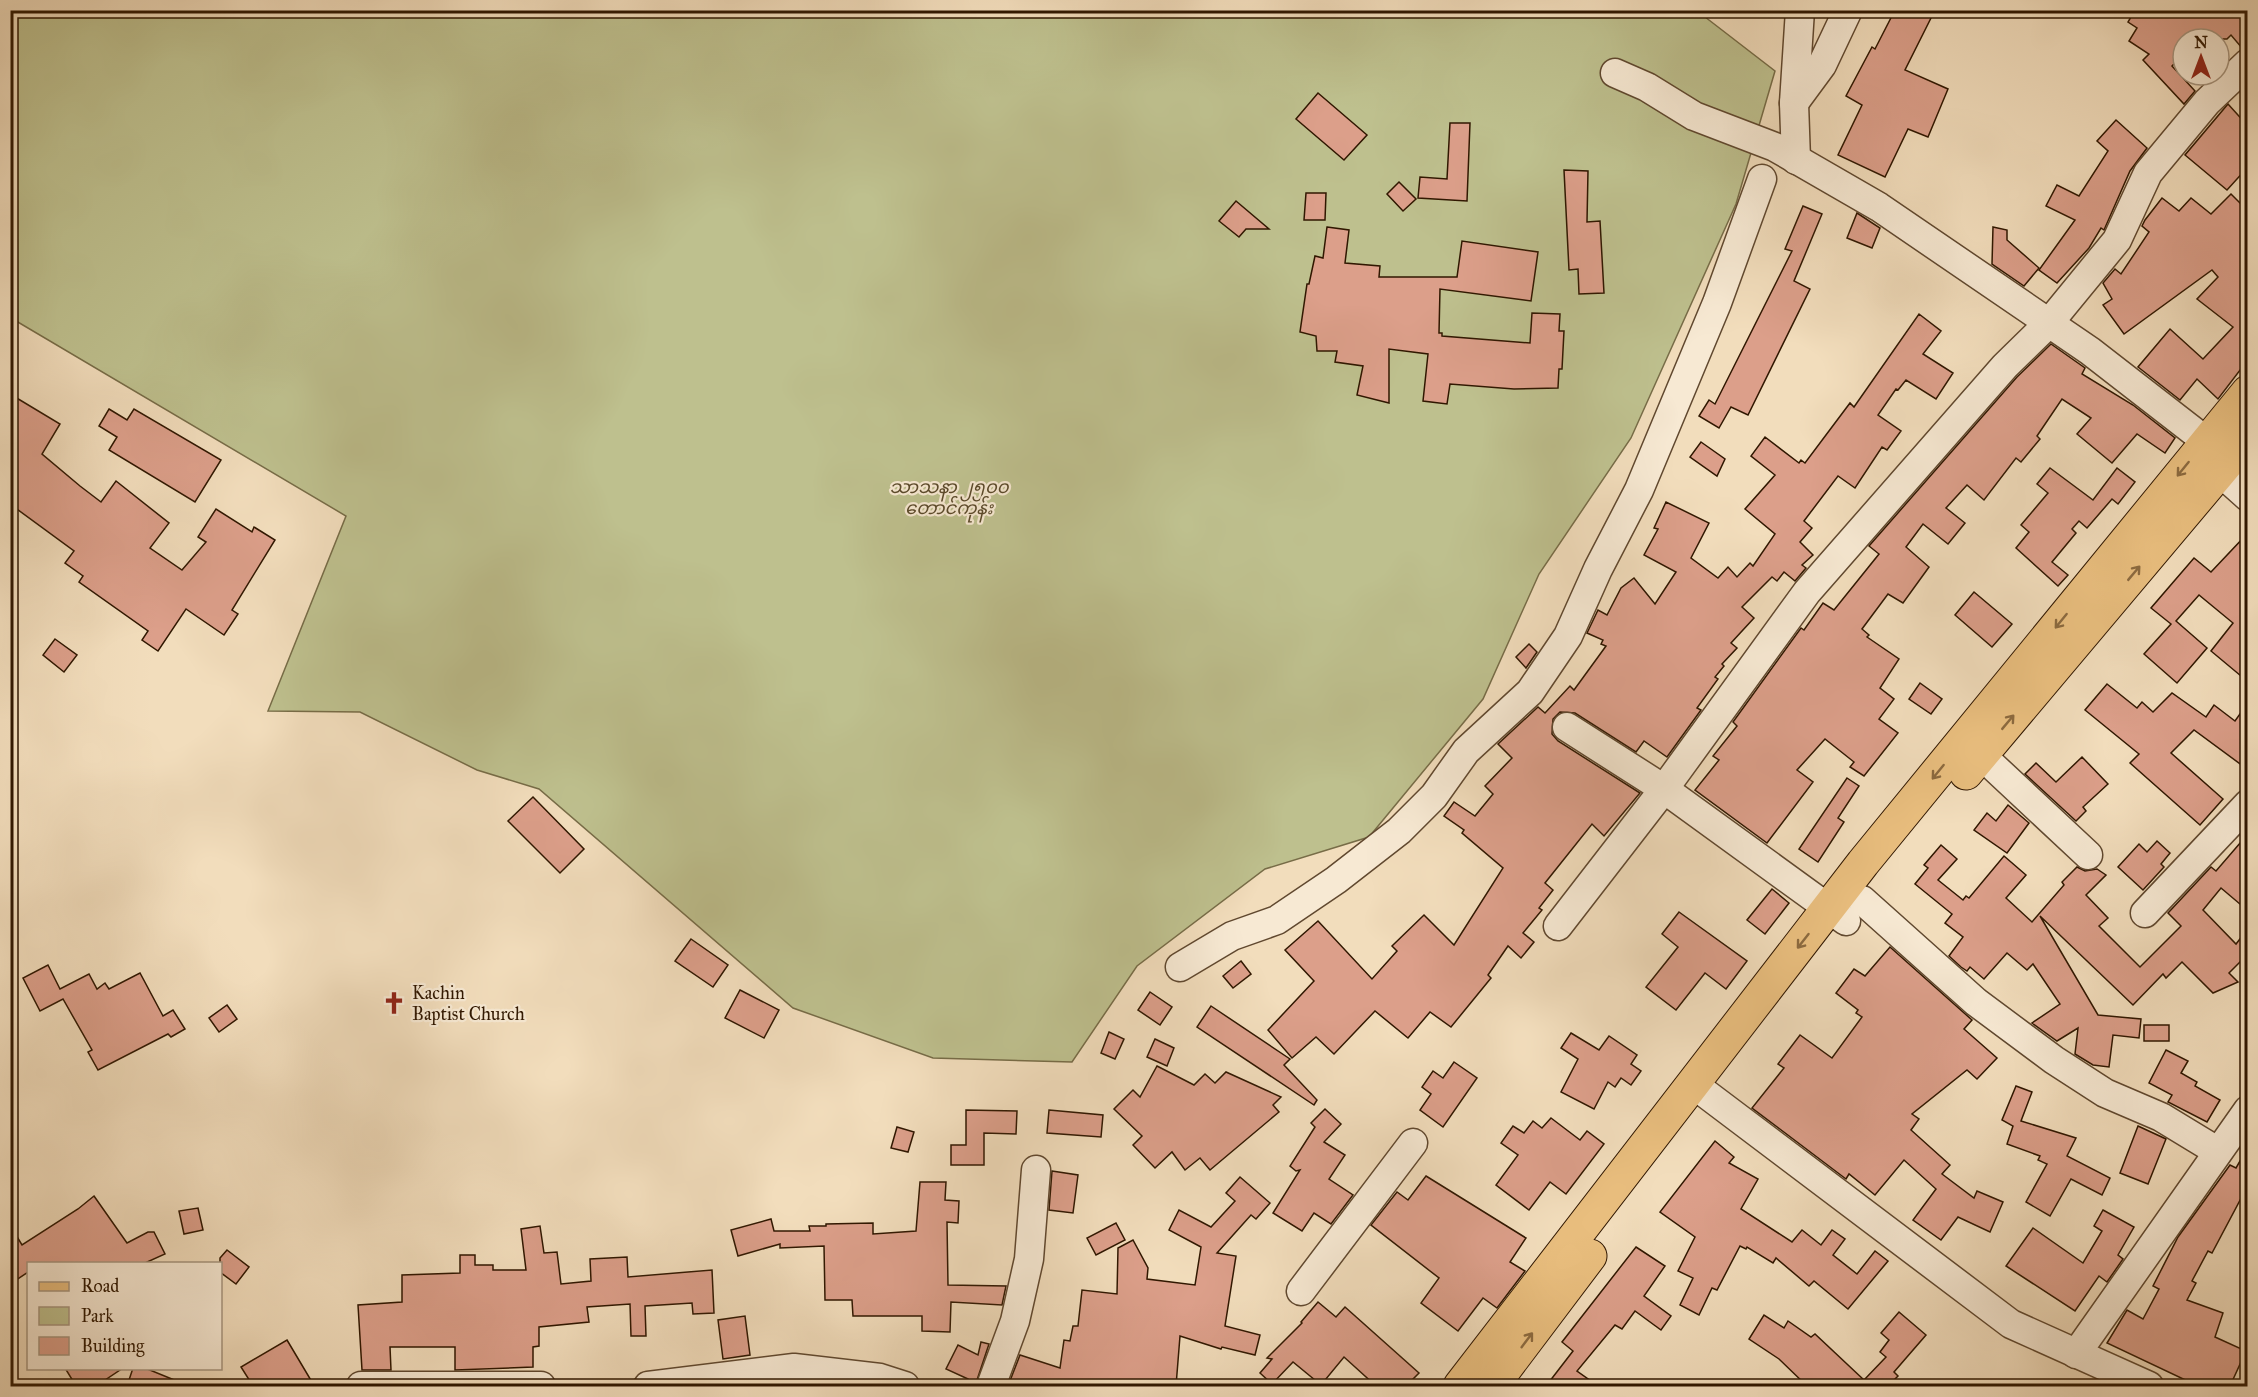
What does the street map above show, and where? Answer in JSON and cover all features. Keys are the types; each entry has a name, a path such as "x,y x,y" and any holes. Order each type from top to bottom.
{"main road":[{"path":"1460,1386 1846,910 2206,441 2247,392"},
{"path":"1846,910 1981,755 2247,438"},
{"path":"1492,1386 1701,1091"}],"street":[{"path":"1796,160 1794,103 1800,10"},
{"path":"1794,103 1822,65 1848,10"},
{"path":"1558,926 1664,789 1807,592 2005,366 2049,323 2117,240 2148,173 2207,102 2247,63"},
{"path":"1615,73 1647,87 1694,116 1775,147 1879,207 2090,351 2206,441 2220,472 2247,497"},
{"path":"1180,967 1232,936 1277,920 1336,880 1399,831 1434,796 1466,751 1530,692 1568,636 1585,595 1640,490 1717,303 1762,179"},
{"path":"1566,727 1846,910 2054,1060 2105,1093 2161,1117 2217,1150"},
{"path":"1981,755 2088,855"},
{"path":"2145,913 2247,804"},
{"path":"1701,1091 2011,1324 2149,1386"},
{"path":"2076,1354 2247,1110"},
{"path":"1301,1291 1413,1143"},
{"path":"991,1386 1015,1321 1029,1259 1036,1170"},
{"path":"648,1386 794,1368 880,1378 904,1386"},
{"path":"361,1386 541,1386"}],"green space":[{"name":"သာသနာ ၂၅၀၀ တောင်ကုန်း","path":"1696,10 1775,71 1736,204 1631,438 1539,574 1483,699 1369,837 1265,869 1137,966 1072,1062 933,1058 793,1008 539,789 477,770 360,712 268,711 346,516 11,318 11,11"}],"building":[{"path":"1895,10 1935,10 1905,70 1948,89 1928,137 1908,129 1885,177 1838,155 1862,105 1846,96 1872,47 1875,49"},
{"path":"2135,10 2151,10 2158,16 2164,10 2247,10 2247,47 2242,48 2231,35 2231,27 2171,27 2171,87 2191,87 2195,91 2184,104 2143,60 2149,54 2129,41 2137,28 2128,22"},
{"path":"1318,93 1367,135 1344,160 1296,119"},
{"path":"2228,104 2247,125 2247,168 2227,190 2185,155"},
{"path":"2116,120 2147,148 2130,171 2104,230 2101,228 2089,248 2057,283 2039,270 2075,220 2046,206 2057,185 2079,196 2108,151 2097,141"},
{"path":"1450,123 1470,123 1467,201 1418,198 1420,177 1447,179"},
{"path":"1564,170 1588,171 1587,222 1600,221 1604,293 1579,294 1578,269 1569,270"},
{"path":"1399,182 1416,199 1403,211 1387,194"},
{"path":"1306,193 1326,193 1325,220 1304,220"},
{"path":"2231,194 2247,210 2247,251 2241,259 2247,264 2247,361 2218,399 2197,379 2180,400 2138,367 2170,329 2203,359 2233,327 2197,299 2218,277 2212,270 2124,334 2103,305 2112,299 2103,283 2115,269 2121,274 2149,232 2142,226 2162,198 2179,211 2191,198 2211,214"},
{"path":"1236,201 1269,229 1246,229 1239,237 1219,221"},
{"path":"1803,206 1822,214 1794,281 1810,289 1748,415 1731,407 1719,428 1699,416 1709,400 1715,404 1792,251 1785,249"},
{"path":"1857,213 1880,228 1872,248 1847,238"},
{"path":"1327,227 1349,230 1345,263 1380,266 1379,277 1457,277 1462,241 1538,252 1531,301 1440,289 1439,333 1442,333 1442,336 1530,343 1532,313 1560,314 1559,331 1564,331 1562,369 1559,369 1558,388 1514,389 1450,384 1447,404 1423,401 1428,354 1389,349 1389,403 1357,395 1363,366 1335,362 1337,351 1317,351 1316,336 1300,332 1307,284 1309,284 1315,256 1323,258"},
{"path":"1993,227 2007,230 2007,240 2039,268 2024,286 1992,264"},
{"path":"1919,314 1941,331 1923,354 1953,373 1936,399 1906,380 1898,390 1896,389 1878,415 1901,431 1887,450 1882,447 1855,488 1838,476 1804,521 1812,528 1800,542 1813,555 1802,565 1806,568 1795,581 1784,572 1777,581 1772,577 1742,607 1754,618 1731,643 1737,648 1722,664 1724,666 1715,677 1718,679 1697,708 1701,710 1667,757 1644,741 1636,752 1575,713 1560,712 1553,719 1552,734 1558,741 1640,793 1604,836 1592,824 1545,883 1553,890 1539,908 1542,910 1523,933 1534,942 1521,958 1508,946 1488,975 1491,978 1451,1027 1430,1012 1408,1038 1375,1011 1334,1054 1316,1037 1292,1058 1268,1030 1314,981 1285,950 1318,921 1372,979 1397,951 1392,946 1424,915 1454,945 1503,868 1462,833 1464,830 1444,816 1454,802 1475,816 1493,794 1485,786 1512,758 1498,744 1538,707 1545,713 1570,686 1574,690 1606,646 1601,644 1603,640 1587,633 1598,610 1607,615 1621,588 1634,578 1655,604 1676,572 1644,555 1658,529 1654,528 1666,502 1709,523 1691,558 1718,578 1728,567 1737,577 1750,563 1753,566 1775,534 1745,509 1775,475 1751,456 1765,437 1799,463 1801,460 1805,463 1850,403 1854,407"},
{"path":"2051,344 2085,368 2082,374 2133,405 2175,438 2165,453 2137,434 2112,463 2077,434 2091,418 2062,399 2037,436 2040,439 2021,462 2016,458 1984,500 1967,485 1946,508 1965,523 1948,544 1923,524 1906,547 1929,567 1903,603 1888,594 1862,629 1869,635 1867,637 1899,659 1880,688 1894,699 1879,719 1898,733 1864,776 1850,767 1854,762 1825,739 1797,770 1813,782 1767,843 1695,790 1719,760 1713,756 1737,726 1733,722 1801,628 1804,630 1823,603 1834,610 1879,554 1869,546 2017,377"},
{"path":"10,394 60,424 42,454 80,486 101,502 116,481 169,523 150,548 182,570 206,542 198,537 216,509 252,532 254,527 275,540 232,610 238,614 224,635 186,609 158,651 142,640 148,631 79,582 83,576 65,563 74,551 10,504"},
{"path":"109,409 127,420 134,409 221,460 195,502 109,450 117,437 99,426"},
{"path":"1701,442 1725,459 1717,476 1690,457"},
{"path":"2050,468 2093,500 2117,468 2135,482 2118,504 2112,499 2087,528 2079,521 2072,529 2076,533 2052,562 2068,575 2058,586 2016,548 2029,532 2021,525 2048,493 2037,484"},
{"path":"2247,534 2247,681 2211,651 2233,623 2199,595 2176,621 2207,648 2177,683 2144,654 2171,624 2151,608 2194,558 2211,572"},
{"path":"1974,592 2012,624 1992,647 1955,615"},
{"path":"55,639 77,655 64,672 43,655"},
{"path":"1529,644 1537,652 1526,668 1516,657"},
{"path":"1920,683 1942,699 1931,714 1909,699"},
{"path":"2107,684 2137,708 2142,702 2153,712 2172,693 2206,717 2214,705 2235,721 2247,704 2247,769 2194,730 2171,753 2223,799 2200,825 2130,763 2139,754 2085,710"},
{"path":"2082,757 2108,784 2083,807 2086,811 2076,821 2025,774 2036,763 2056,782"},
{"path":"1847,778 1859,786 1838,818 1844,822 1818,862 1799,849"},
{"path":"533,797 584,849 560,873 508,821"},
{"path":"2008,805 2029,823 2007,853 1974,830 1987,813 1996,821"},
{"path":"2247,835 2247,910 2221,888 2203,910 2236,944 2247,930 2247,955 2229,973 2238,982 2213,993 2182,962 2166,978 2163,974 2133,1005 2040,916 2098,1015 2141,1019 2139,1038 2113,1035 2109,1067 2093,1065 2075,1054 2078,1028 2057,1041 2032,1023 2060,1004 2033,964 2027,970 2007,953 1984,979 1970,967 1967,971 1949,956 1963,937 1945,923 1952,914 1915,884 1928,868 1924,865 1941,845 1957,859 1938,880 1963,900 1966,896 1969,898 2004,856 2026,875 2006,898 2032,922 2064,885 2062,882 2077,867 2085,871 2097,869 2106,875 2086,895 2108,918 2099,926 2140,967 2181,926 2168,913 2211,867 2216,871"},
{"path":"2157,841 2170,853 2161,864 2164,867 2143,890 2118,867 2139,844 2147,852"},
{"path":"1772,889 1789,903 1765,934 1747,920"},
{"path":"1679,912 1747,961 1726,989 1705,973 1676,1010 1646,987 1678,947 1662,934"},
{"path":"691,939 728,965 713,987 675,961"},
{"path":"1890,947 1972,1020 1964,1029 1997,1058 1977,1079 1967,1070 1912,1114 1919,1119 1911,1130 1950,1165 1942,1174 1974,1198 1977,1191 2003,1202 1990,1232 1958,1217 1941,1240 1913,1220 1936,1189 1904,1160 1875,1195 1849,1174 1846,1179 1752,1108 1784,1068 1778,1064 1800,1035 1832,1058 1862,1017 1856,1013 1858,1010 1836,993 1854,969 1865,976"},
{"path":"1241,961 1251,974 1233,988 1223,976"},
{"path":"48,965 60,989 89,974 97,989 105,983 109,989 140,973 163,1016 173,1010 185,1029 171,1037 168,1034 98,1070 88,1052 92,1050 63,999 40,1011 23,978"},
{"path":"740,990 779,1010 764,1038 725,1018"},
{"path":"1150,992 1172,1007 1160,1025 1138,1010"},
{"path":"227,1005 237,1019 219,1032 209,1018"},
{"path":"1211,1006 1290,1059 1284,1065 1317,1100 1314,1105 1197,1027"},
{"path":"2144,1025 2169,1025 2169,1041 2144,1041"},
{"path":"1109,1032 1124,1039 1115,1059 1101,1053"},
{"path":"1571,1033 1599,1050 1609,1036 1637,1055 1631,1064 1641,1071 1631,1085 1621,1078 1615,1087 1608,1082 1594,1109 1561,1092 1578,1059 1561,1048"},
{"path":"1155,1039 1174,1048 1167,1066 1147,1057"},
{"path":"2166,1050 2188,1061 2181,1073 2197,1082 2195,1086 2220,1100 2207,1122 2168,1102 2172,1095 2149,1083"},
{"path":"1454,1062 1477,1078 1443,1127 1420,1110 1431,1094 1422,1087 1433,1071 1443,1078"},
{"path":"1157,1066 1194,1085 1205,1074 1215,1083 1226,1072 1281,1097 1273,1105 1279,1112 1210,1170 1200,1158 1185,1170 1172,1152 1155,1168 1133,1145 1142,1136 1114,1109 1133,1090 1140,1097"},
{"path":"2016,1086 2032,1092 2021,1121 2076,1138 2067,1156 2110,1178 2102,1195 2071,1179 2050,1216 2026,1202 2047,1164 2038,1160 2040,1156 2007,1144 2013,1126 2002,1120"},
{"path":"1325,1109 1341,1124 1324,1142 1345,1155 1329,1179 1353,1195 1331,1224 1314,1213 1302,1231 1273,1213 1300,1170 1296,1171 1290,1166 1315,1127 1311,1123"},
{"path":"966,1110 1017,1111 1016,1134 984,1133 984,1165 951,1165 951,1145 966,1145"},
{"path":"1049,1110 1103,1115 1101,1137 1047,1133"},
{"path":"1551,1118 1580,1140 1587,1131 1604,1144 1566,1194 1550,1182 1529,1210 1496,1185 1518,1155 1501,1143 1513,1126 1524,1133 1533,1121 1542,1128"},
{"path":"2138,1126 2166,1139 2148,1184 2120,1173"},
{"path":"897,1127 914,1132 908,1152 891,1148"},
{"path":"1715,1141 1734,1157 1729,1163 1758,1179 1741,1209 1792,1242 1802,1230 1821,1245 1832,1230 1845,1239 1833,1255 1857,1274 1875,1251 1888,1261 1848,1309 1814,1281 1809,1286 1776,1258 1773,1263 1747,1247 1746,1249 1740,1246 1717,1290 1712,1288 1699,1315 1680,1305 1693,1278 1678,1271 1695,1237 1660,1212"},
{"path":"2247,1149 2247,1187 2212,1253 2208,1251 2192,1281 2196,1283 2187,1300 2223,1313 2215,1337 2246,1351 2230,1386 2198,1386 2107,1343 2127,1310 2143,1319 2159,1289 2153,1286 2178,1237 2230,1165 2236,1168"},
{"path":"1052,1171 1078,1175 1073,1213 1049,1210"},
{"path":"1426,1176 1526,1238 1510,1262 1525,1271 1497,1308 1483,1298 1458,1331 1421,1303 1439,1278 1371,1225 1397,1192 1408,1200"},
{"path":"1240,1177 1270,1203 1256,1219 1251,1215 1217,1253 1236,1256 1225,1326 1260,1335 1255,1355 1222,1347 1221,1349 1180,1336 1176,1386 1008,1386 1020,1355 1060,1368 1064,1340 1070,1341 1073,1326 1078,1326 1082,1290 1117,1294 1118,1248 1133,1240 1148,1268 1147,1279 1195,1285 1201,1247 1169,1230 1179,1210 1211,1227 1235,1201 1226,1193"},
{"path":"920,1182 946,1182 945,1200 959,1201 958,1223 947,1222 948,1285 1006,1286 1002,1305 951,1302 950,1332 922,1331 922,1316 853,1316 852,1300 825,1300 824,1246 780,1248 780,1244 738,1256 731,1230 771,1219 774,1231 810,1231 809,1226 873,1223 873,1234 916,1231"},
{"path":"94,1196 127,1243 148,1232 154,1232 165,1254 147,1262 27,1262 27,1273 10,1284 10,1225 22,1245"},
{"path":"198,1208 203,1230 184,1234 179,1211"},
{"path":"2103,1210 2134,1227 2118,1255 2123,1259 2107,1282 2099,1276 2075,1311 2006,1266 2033,1228 2083,1263 2102,1231 2094,1226"},
{"path":"1116,1223 1125,1240 1096,1255 1087,1238"},
{"path":"540,1226 544,1253 557,1252 561,1284 591,1281 590,1259 627,1257 628,1277 712,1270 714,1313 693,1314 692,1303 645,1306 646,1336 631,1336 630,1304 587,1307 589,1322 539,1327 539,1346 533,1347 533,1367 455,1370 455,1347 390,1347 391,1370 362,1370 358,1305 402,1302 402,1275 460,1273 460,1255 475,1255 475,1265 493,1265 493,1270 526,1270 521,1229"},
{"path":"1636,1247 1665,1266 1644,1296 1671,1316 1661,1330 1635,1311 1622,1329 1615,1325 1577,1371 1598,1386 1546,1386 1573,1351 1562,1342"},
{"path":"227,1250 249,1267 236,1284 222,1274 220,1258"},
{"path":"1318,1302 1336,1317 1345,1307 1419,1373 1406,1386 1376,1386 1344,1357 1321,1385 1293,1362 1272,1384 1260,1373 1272,1359 1267,1358 1302,1323"},
{"path":"1899,1312 1926,1335 1894,1372 1898,1376 1888,1386 1807,1386 1779,1359 1749,1339 1764,1315 1784,1328 1788,1321 1811,1337 1815,1334 1864,1380 1886,1357 1880,1352 1889,1340 1881,1333"},
{"path":"745,1316 750,1355 723,1359 718,1320"},
{"path":"287,1340 312,1382 304,1386 253,1386 241,1367"},
{"path":"981,1342 989,1344 975,1386 966,1386 968,1379 946,1369 958,1345 978,1355"},
{"path":"66,1370 120,1370 96,1386 76,1386"},
{"path":"132,1370 150,1370 189,1386 127,1386"}],"place":[{"name":"Kachin Baptist Church","path":"394,1003"}]}
